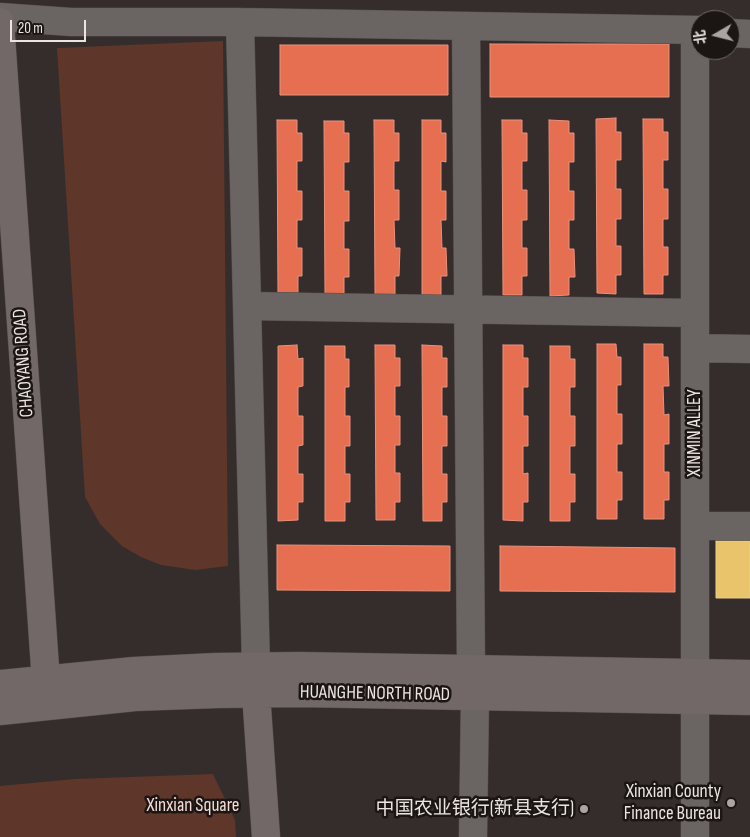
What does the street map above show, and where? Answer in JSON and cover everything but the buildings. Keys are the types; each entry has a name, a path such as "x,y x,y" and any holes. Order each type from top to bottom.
{"main road":[{"name":"CHAOYANG ROAD","path":"0,22 47,692"},
{"name":"HUANGHE NORTH ROAD","path":"2,711 47,692 134,670 256,666 750,674"},
{"name":"HUANGHE NORTH ROAD","path":"0,678 47,692 135,697 256,693 750,701"},
{"path":"0,678 2,711"},
{"path":"256,693 266,837"}],"street":[{"path":"0,18 71,22 240,22 690,30"},
{"path":"240,22 256,666"},
{"path":"466,26 471,669"},
{"name":"XINMIN ALLEY","path":"695,837 695,313 698,60"},
{"path":"247,306 695,313"},
{"path":"696,348 750,349"},
{"path":"695,526 750,526"},
{"path":"473,837 475,696"}],"green space":[{"path":"223,41 228,566 195,570 161,565 141,557 122,546 100,524 85,497 57,48"},
{"name":"Xinxian Square","path":"213,774 235,820 236,837 0,837 0,786 75,779"}],"place":[{"name":"Xinxian County Finance Bureau","path":"731,803"},
{"name":"中国农业银行(新县支行)","path":"584,809"}]}
